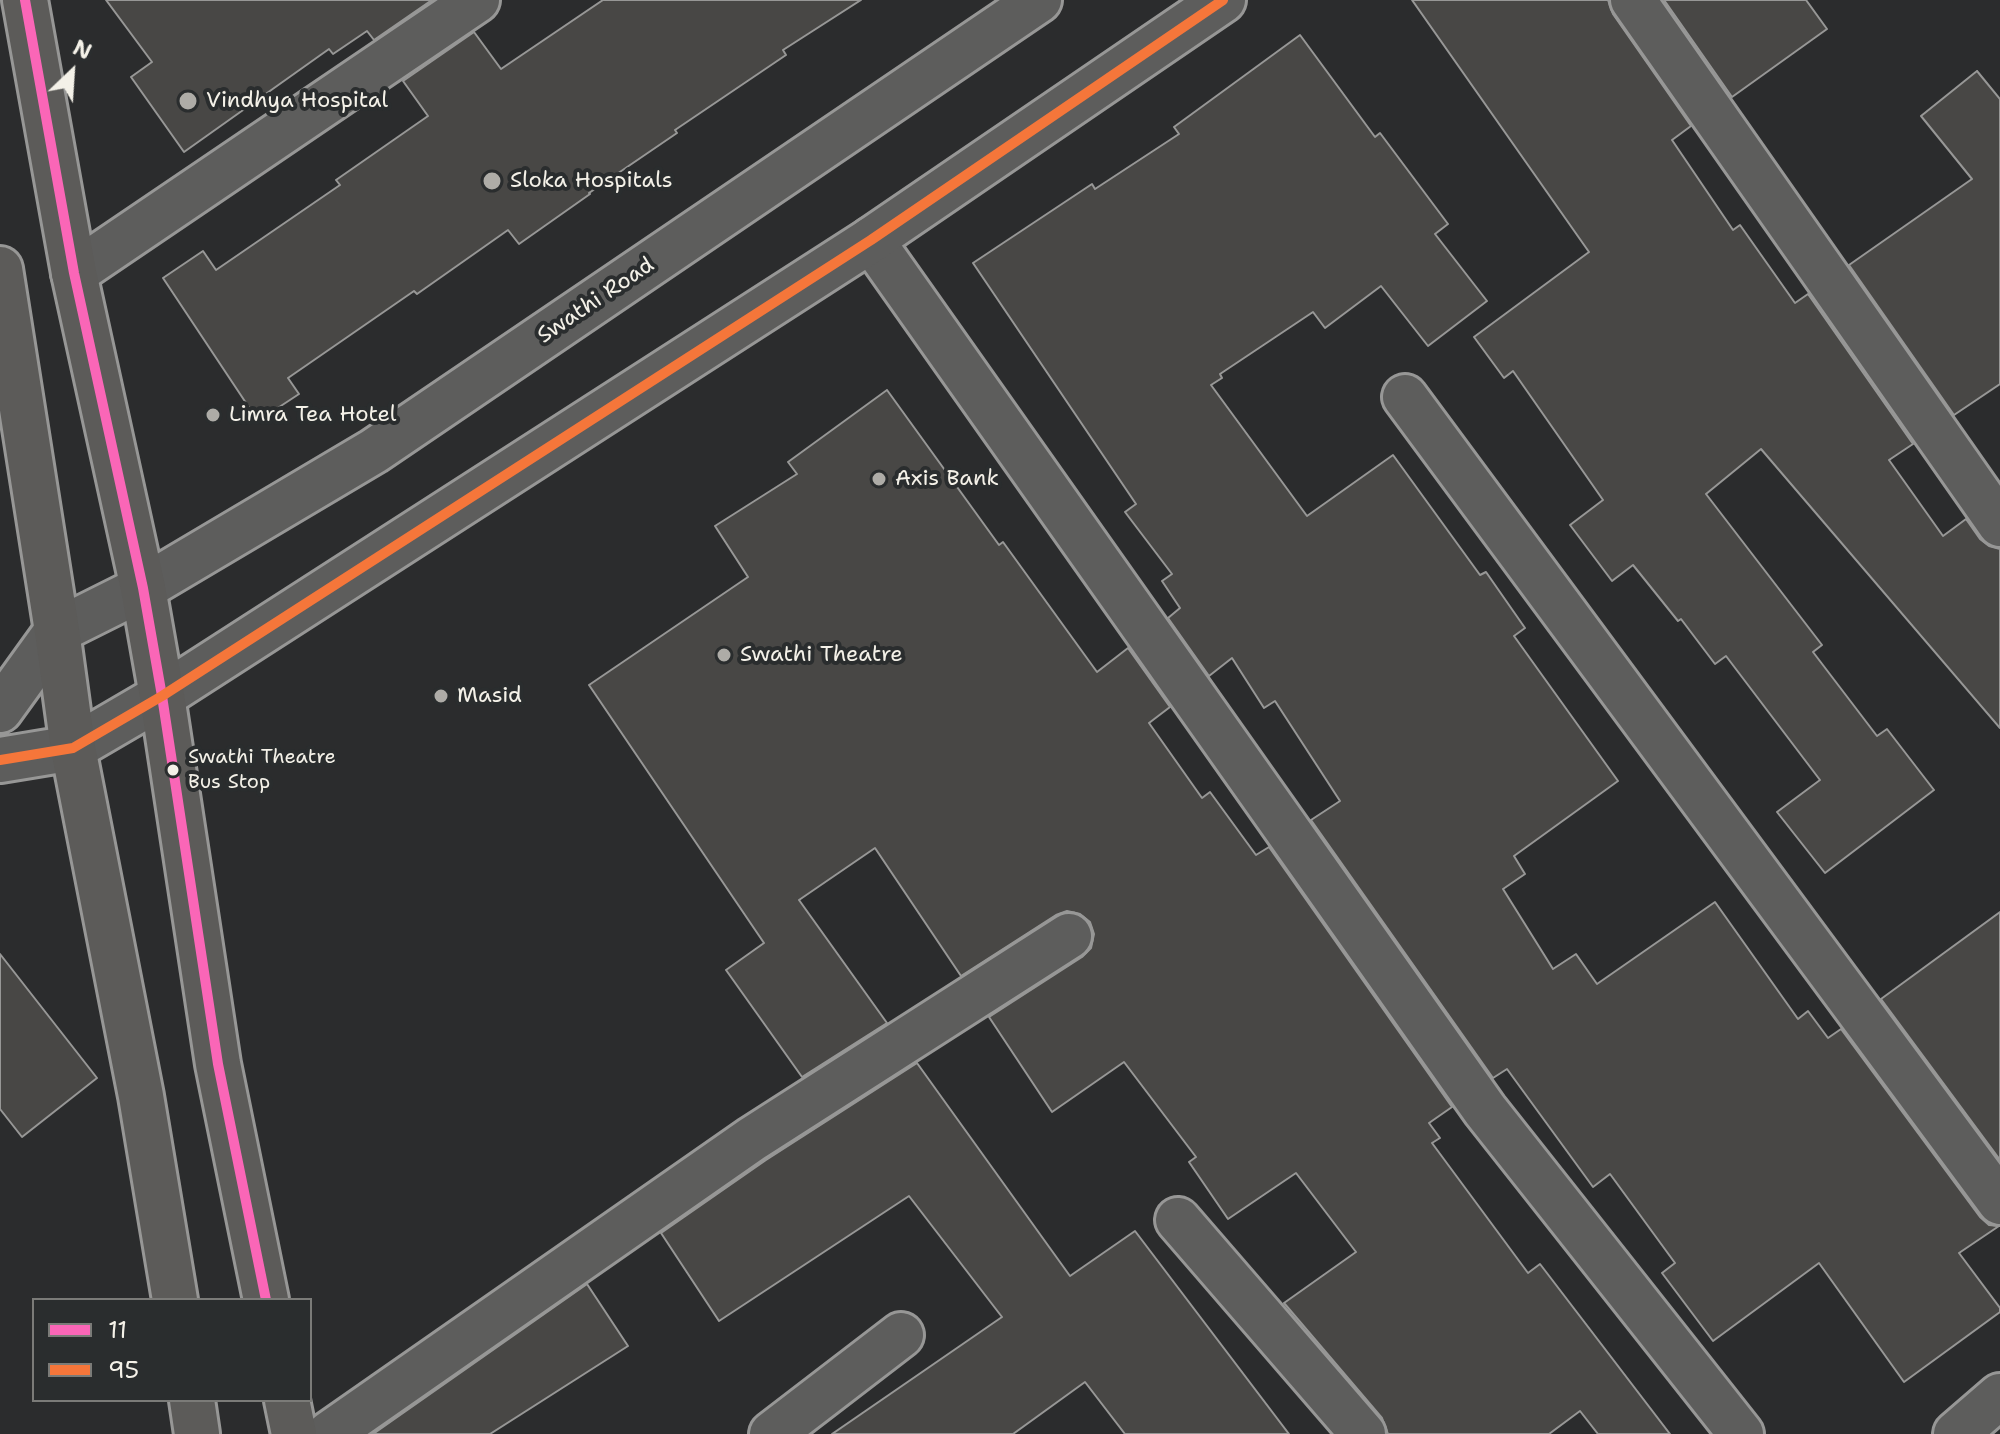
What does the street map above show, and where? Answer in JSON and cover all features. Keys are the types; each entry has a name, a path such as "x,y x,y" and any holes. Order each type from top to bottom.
{"highway":[{"path":"25,0 74,273 143,588 218,1064 266,1298"},
{"path":"0,269 73,748 141,1096 175,1298"},
{"path":"192,1402 197,1434"},
{"path":"287,1402 294,1434"}],"street":[{"path":"74,273 477,0"},
{"name":"Swathi Road","path":"57,631 143,588 374,451 1039,0"},
{"path":"0,760 73,748 162,696 871,240 1223,0"},
{"path":"1633,0 2000,524"},
{"path":"871,240 1485,1110 1741,1434"},
{"path":"1405,397 2000,1202"},
{"path":"0,710 57,631"},
{"path":"329,1434 752,1139 1069,936"},
{"path":"1178,1220 1363,1434"},
{"path":"772,1434 901,1335"},
{"path":"1956,1434 2000,1396"}],"building":[{"path":"106,0 432,0 374,40 367,31 333,54 329,49 184,152 131,77 152,62"},
{"path":"603,0 861,0 783,50 786,55 675,130 677,133 519,244 508,230 288,378 299,394 258,421 163,278 203,251 216,270 340,185 336,180 428,116 403,81 474,32 501,69"},
{"path":"1412,0 1608,0 1613,14 1691,126 1672,140 1733,230 1740,225 1795,303 1808,294 1913,444 1889,460 1943,536 1966,519 1980,539 2000,549 2000,728 1761,449 1706,494 1822,645 1813,652 1877,736 1887,729 1934,790 1825,873 1777,812 1820,780 1726,656 1715,664 1681,619 1678,621 1633,565 1612,581 1570,525 1603,500 1513,371 1504,378 1474,337 1589,252"},
{"path":"1664,0 1806,0 1827,29 1732,97"},
{"path":"1300,35 1375,137 1380,133 1448,224 1435,234 1487,301 1428,346 1381,286 1325,328 1313,312 1220,374 1222,378 1211,385 1307,516 1393,455 1480,575 1486,572 1525,628 1514,636 1618,781 1514,856 1525,874 1503,889 1553,969 1576,954 1597,984 1715,902 1798,1019 1808,1011 1828,1038 1841,1029 1980,1217 1989,1225 1999,1226 1959,1253 2000,1312 1904,1382 1819,1263 1713,1341 1662,1273 1675,1263 1610,1174 1593,1187 1507,1069 1493,1078 1311,820 1340,801 1275,701 1264,708 1232,658 1209,676 1168,618 1180,608 1162,581 1172,574 1125,512 1136,504 973,263 1092,184 1095,189 1179,134 1174,127"},
{"path":"1977,71 2000,99 2000,384 1954,415 1849,265 1972,179 1921,116"},
{"path":"887,390 999,545 1003,542 1097,672 1128,648 1170,707 1149,723 1202,798 1210,792 1256,855 1269,847 1452,1107 1429,1123 1440,1138 1432,1143 1528,1273 1540,1264 1670,1434 1598,1434 1580,1411 1549,1434 1388,1434 1382,1418 1284,1303 1356,1252 1296,1173 1228,1219 1189,1162 1196,1157 1124,1062 1052,1112 989,1017 1082,957 1091,948 1094,934 1090,922 1080,914 1067,911 1056,915 961,976 875,848 799,900 887,1023 802,1077 726,970 764,943 589,685 748,577 715,526 797,474 788,462"},
{"path":"2000,912 2000,1160 1881,999"},
{"path":"0,954 97,1078 22,1137 0,1109"},
{"path":"917,1063 1070,1276 1135,1231 1289,1434 1125,1434 1085,1382 1013,1434 832,1434 1002,1317 909,1196 719,1321 661,1233 766,1160"},
{"path":"587,1284 628,1346 490,1434 373,1434"}],"transit line":[{"name":"11","path":"25,0 74,273 143,588 218,1064 266,1298"},
{"name":"95","path":"0,760 73,748 162,696 871,240 1223,0"}],"place":[{"name":"Vindhya Hospital","path":"188,101"},
{"name":"Sloka Hospitals","path":"492,181"},
{"name":"Limra Tea Hotel","path":"213,415"},
{"name":"Axis Bank","path":"879,479"},
{"name":"Swathi Theatre","path":"724,655"},
{"name":"Masid","path":"441,696"},
{"name":"Swathi Theatre Bus Stop","path":"173,770"}]}
